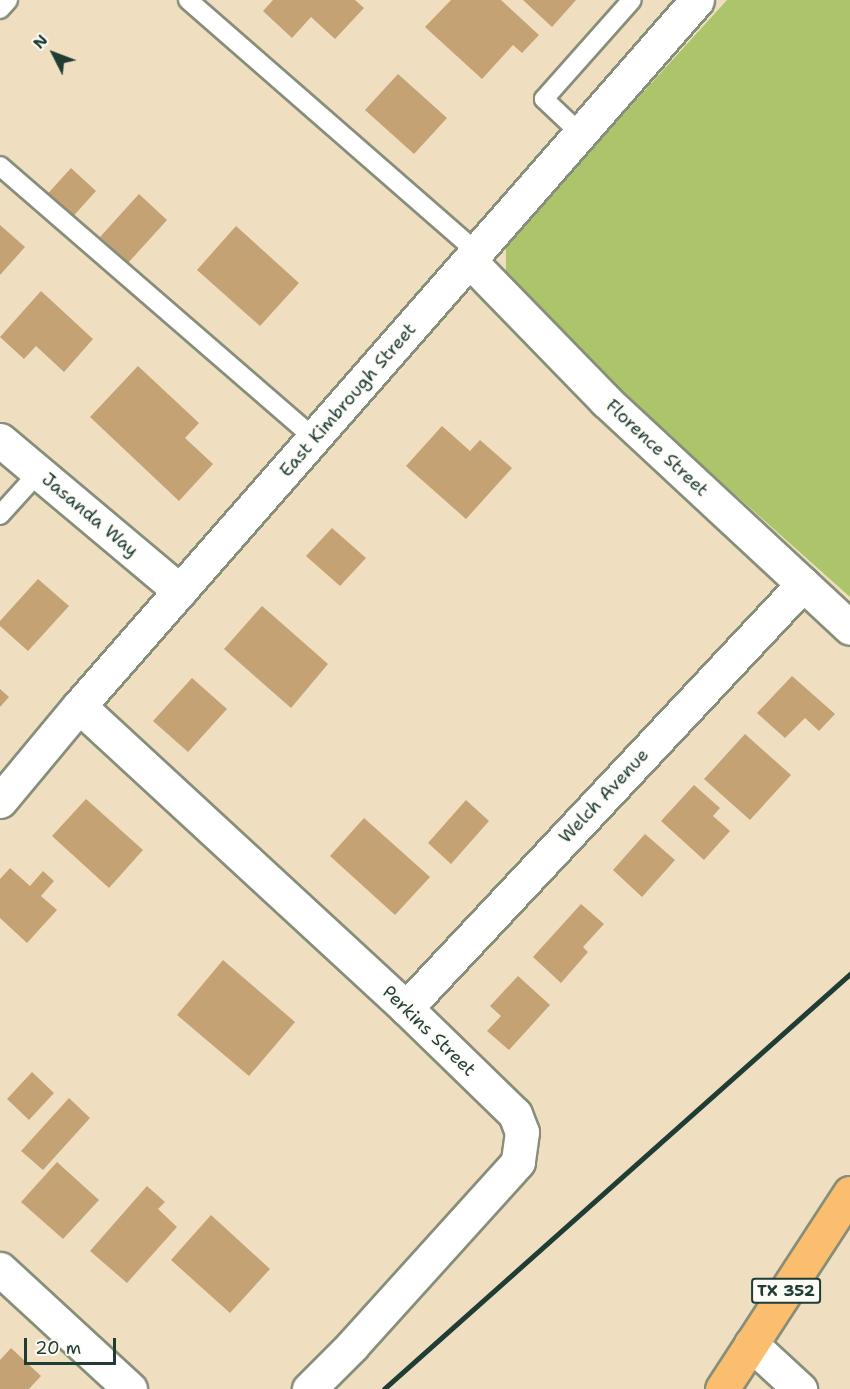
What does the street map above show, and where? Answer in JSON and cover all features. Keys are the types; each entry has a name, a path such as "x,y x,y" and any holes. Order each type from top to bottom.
{"main road":[{"name":"TX 352","path":"722,1389 850,1193"}],"street":[{"name":"East Kimbrough Street","path":"0,801 180,591 697,0"},
{"name":"Florence Street","path":"474,257 606,401 850,628"},
{"name":"Jasanda Way","path":"0,440 180,591"},
{"name":"Welch Avenue","path":"406,1008 803,584"},
{"name":"Perkins Street","path":"80,706 406,1008 515,1114 522,1132 518,1162 352,1346 309,1389"},
{"path":"0,1269 130,1389"},
{"path":"751,1344 800,1389"}],"lane":[{"path":"0,9 8,0"},
{"path":"188,0 474,257"},
{"path":"581,134 544,99 632,0"},
{"path":"0,166 314,438"},
{"path":"0,515 39,472"}],"green space":[{"path":"727,0 850,0 850,597 537,318 506,279 506,247 555,189"}],"building":[{"path":"273,0 355,0 364,8 335,39 311,17 292,38 263,11"},
{"path":"451,0 501,0 539,35 522,53 513,45 482,79 425,27"},
{"path":"523,0 576,0 552,27"},
{"path":"398,74 447,118 414,154 365,110"},
{"path":"71,168 96,191 68,222 43,199"},
{"path":"139,194 167,220 128,263 100,237"},
{"path":"0,225 25,247 0,275"},
{"path":"236,226 299,283 260,326 197,270"},
{"path":"41,291 93,339 64,372 36,346 24,359 0,337"},
{"path":"138,366 199,423 185,438 213,464 179,501 90,417"},
{"path":"442,426 470,451 480,440 512,468 466,519 406,466"},
{"path":"332,528 366,558 340,586 306,556"},
{"path":"38,579 69,606 28,651 0,626 0,621"},
{"path":"262,606 328,664 291,708 224,649"},
{"path":"792,676 835,714 819,731 805,718 785,738 757,713"},
{"path":"192,678 227,709 188,752 153,721"},
{"path":"0,689 9,697 0,707"},
{"path":"745,734 791,775 750,820 704,779"},
{"path":"694,785 720,808 713,816 730,831 704,860 661,821"},
{"path":"86,799 143,850 109,888 52,836"},
{"path":"466,800 489,821 451,864 428,843"},
{"path":"364,818 430,877 395,915 330,856"},
{"path":"645,834 675,860 642,897 613,870"},
{"path":"10,868 30,886 43,871 54,881 41,896 57,910 27,943 0,918 0,879"},
{"path":"581,904 604,924 583,947 588,952 561,983 533,957"},
{"path":"223,960 295,1022 249,1076 177,1015"},
{"path":"518,976 550,1005 509,1050 487,1031 501,1016 490,1006"},
{"path":"32,1072 54,1093 29,1120 7,1099"},
{"path":"69,1098 90,1118 43,1170 21,1151"},
{"path":"57,1162 99,1200 63,1239 21,1202"},
{"path":"147,1186 165,1202 158,1209 177,1227 127,1283 90,1251"},
{"path":"211,1215 270,1269 230,1313 171,1260"},
{"path":"11,1348 41,1376 29,1389 0,1389 0,1360"}],"railway":[{"path":"384,1389 850,974"}]}
